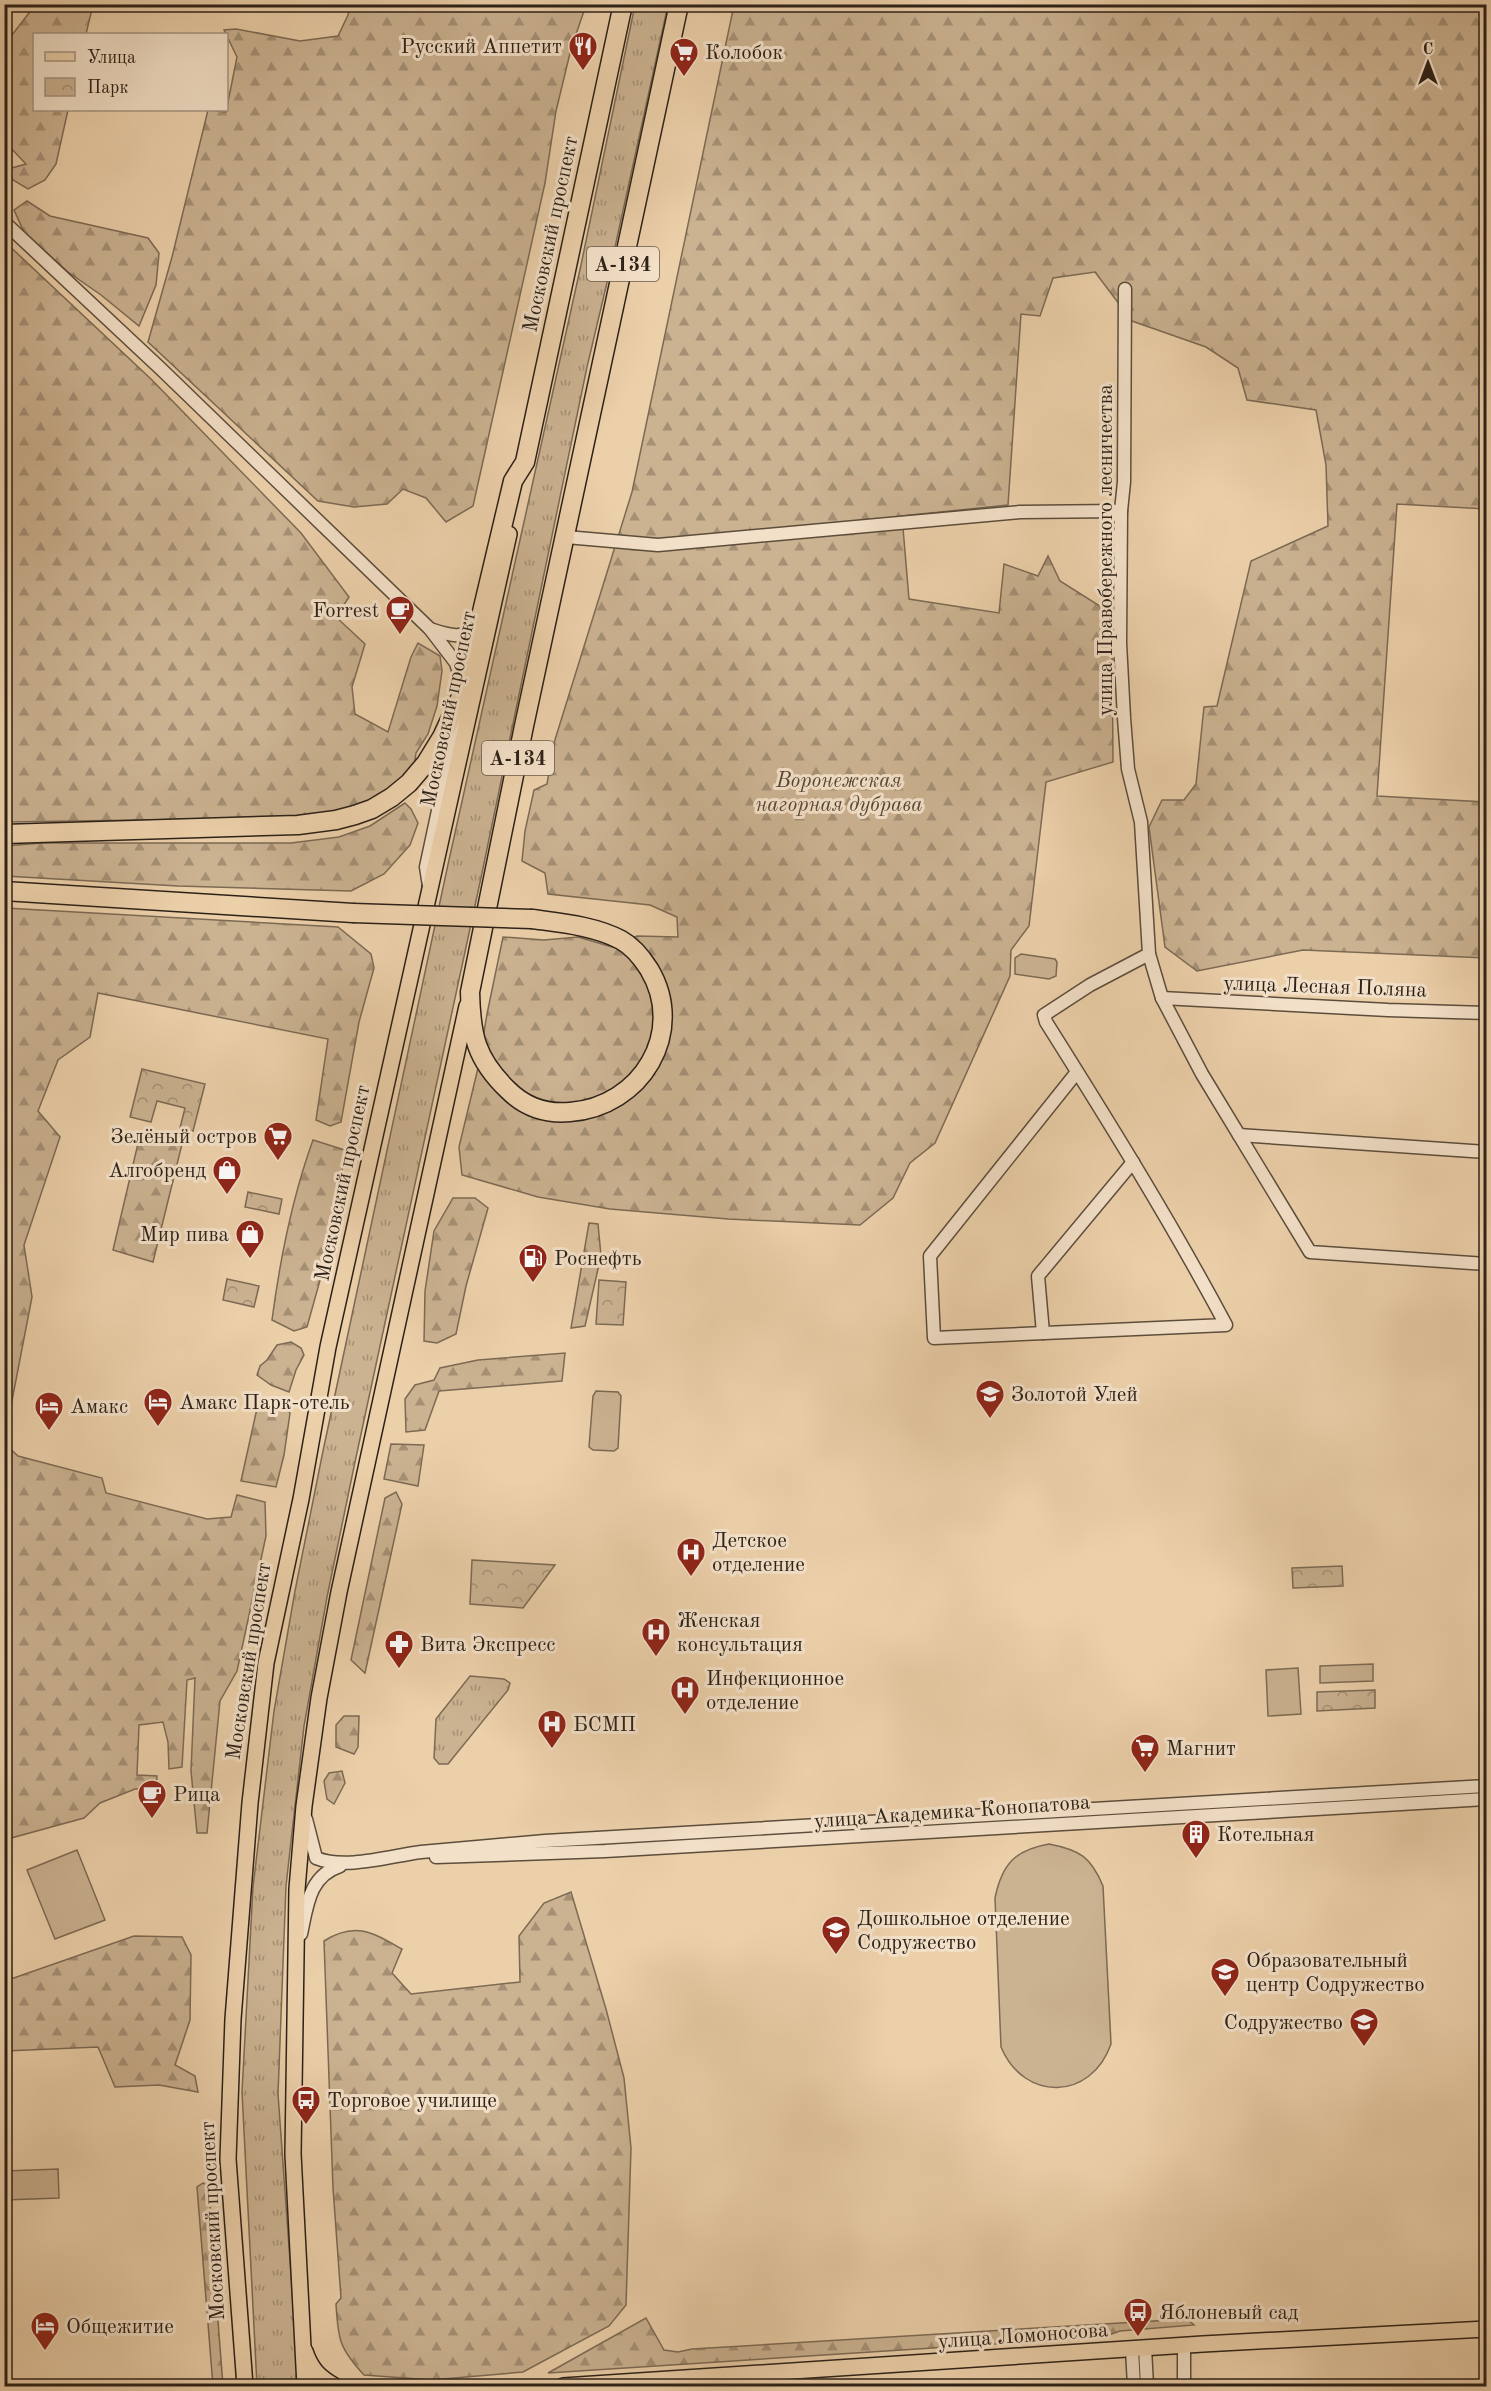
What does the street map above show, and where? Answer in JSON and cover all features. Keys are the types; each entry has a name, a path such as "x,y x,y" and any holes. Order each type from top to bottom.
{"highway":[{"name":"Московский проспект","path":"525,462 623,4"},
{"name":"А-134","path":"470,992 524,726 679,4"},
{"path":"4,834 276,827 336,820 355,815 392,797 420,770 442,737 463,692 513,481 525,462"},
{"path":"4,891 353,913 532,919 562,923 621,940 643,960 659,990 661,1023 656,1052 640,1079 614,1100 583,1111 546,1111 529,1106 515,1097 493,1076 482,1059 472,1034 470,992"}],"main road":[{"name":"Московский проспект","path":"245,2386 228,2159 233,2019 249,1803 266,1664 301,1499 328,1347 431,893 525,462"},
{"path":"304,2386 293,2154 297,1889 304,1806 319,1698 339,1592 470,992"},
{"name":"улица Ломоносова","path":"562,2386 1486,2329"},
{"path":"301,2338 308,2361 319,2377 335,2386"}],"street":[{"path":"4,222 161,369 430,629 456,663 463,692 426,867 431,893"},
{"name":"улица Правобережного лесничества","path":"1125,289 1120,643 1128,769 1141,822 1149,954"},
{"path":"566,537 658,545 1020,512 1121,511"},
{"path":"430,629 461,636 468,634 479,623"},
{"path":"1077,1072 930,1256 934,1338 1226,1325 1133,1162 1077,1072 1046,1023 1044,1015 1090,985 1149,954 1162,998 1202,1074 1310,1252 1486,1264"},
{"name":"улица Лесная Поляна","path":"1162,998 1388,1010 1486,1012"},
{"path":"1239,1135 1486,1152"},
{"path":"1043,1333 1038,1276 1133,1162"},
{"name":"улица Академика Конопатова","path":"350,1862 420,1852 545,1841 1486,1786"},
{"name":"улица Академика Конопатова","path":"420,1852 438,1858 498,1857 1486,1799"},
{"path":"304,1806 311,1847 316,1858 327,1863 350,1862"},
{"path":"295,1961 310,1893 322,1875 330,1869 350,1862"},
{"path":"1184,2346 1184,2386"},
{"path":"1134,2386 1138,2349"},
{"path":"1138,2349 1147,2386"}],"green space":[{"path":"36,4 93,5 86,33 33,33 33,111 68,111 56,164 45,180 28,189 13,180 8,169 26,164 5,142 5,44"},
{"path":"350,5 586,5 571,49 556,111 545,183 473,506 446,522 426,498 403,489 387,504 354,507 318,501 148,342 172,257 208,111 228,111 237,57 228,38 228,33 224,30 236,29 300,41 338,36"},
{"path":"635,5 668,5 587,367 482,873 355,1462 327,1597 304,1726 286,1886 278,2094 299,2386 257,2386 242,2092 253,1887 274,1711 323,1451 447,869 581,265"},
{"name":"Воронежская нагорная дубрава","path":"734,5 1486,5 1486,509 1397,504 1377,796 1486,802 1486,958 1303,950 1197,971 1165,947 1149,827 1162,800 1184,800 1196,784 1204,707 1217,706 1251,561 1328,526 1326,465 1316,410 1247,400 1238,368 1206,347 1132,321 1095,272 1053,278 1040,316 1021,314 1008,505 902,516 909,599 999,613 1004,564 1038,576 1048,556 1060,581 1103,608 1112,632 1113,762 1046,782 1029,926 1011,950 1010,976 935,1143 910,1163 893,1198 860,1225 728,1219 610,1209 538,1197 462,1175 459,1147 478,1068 503,937 544,940 578,937 612,947 637,936 678,937 677,917 650,905 548,894 545,873 522,861 525,831 534,790 547,784 554,743 632,492"},
{"path":"27,201 50,216 148,238 159,253 156,285 139,326 68,272 24,232 14,210"},
{"path":"4,241 152,380 301,533 349,597 336,617 365,644 352,687 355,714 388,732 411,657 418,643 440,656 442,671 437,706 428,734 416,753 414,767 377,797 340,811 274,818 5,822"},
{"path":"405,803 418,823 410,845 384,874 351,891 178,886 5,876 5,846 42,843 291,843 339,837 370,826"},
{"path":"5,908 338,927 371,954 374,968 359,1022 341,1122 330,1126 316,1120 328,1039 98,993 90,1037 58,1060 38,1111 60,1137 24,1245 32,1297 5,1437"},
{"path":"1021,954 1055,959 1057,962 1056,976 1049,979 1015,974 1015,958"},
{"path":"142,1069 205,1084 193,1131 180,1128 185,1108 157,1101 151,1122 130,1117"},
{"path":"140,1135 182,1144 153,1262 113,1250"},
{"path":"313,1140 345,1150 334,1230 307,1327 294,1331 272,1320 288,1229"},
{"path":"248,1192 282,1199 279,1214 245,1207"},
{"path":"453,1198 475,1198 488,1208 466,1286 456,1334 437,1343 424,1341 425,1291 434,1231"},
{"path":"589,1223 598,1224 601,1256 585,1326 571,1328"},
{"path":"227,1279 259,1286 254,1307 223,1300"},
{"path":"599,1280 626,1282 623,1325 596,1324"},
{"path":"291,1342 301,1348 304,1355 289,1392 271,1385 257,1375 260,1366 277,1345"},
{"path":"565,1353 562,1381 439,1391 425,1430 406,1432 405,1399 415,1385 434,1380 440,1368 478,1360"},
{"path":"596,1391 618,1392 621,1396 618,1448 614,1451 593,1450 589,1447 593,1396"},
{"path":"277,1402 285,1406 290,1413 284,1455 276,1487 241,1481 258,1404"},
{"path":"4,1443 18,1456 102,1478 106,1493 207,1519 231,1517 237,1495 265,1502 266,1536 237,1671 220,1701 207,1833 197,1833 191,1771 195,1678 187,1680 182,1767 169,1769 168,1742 163,1722 139,1725 137,1775 157,1776 156,1789 135,1789 100,1803 84,1818 11,1838 4,1821"},
{"path":"391,1444 424,1445 418,1486 384,1479"},
{"path":"396,1492 402,1504 365,1673 351,1660 385,1498"},
{"path":"472,1560 555,1565 523,1608 470,1604"},
{"path":"1342,1566 1343,1586 1293,1588 1292,1568"},
{"path":"1373,1664 1373,1681 1320,1683 1320,1666"},
{"path":"1298,1668 1301,1714 1268,1716 1266,1670"},
{"path":"470,1676 504,1679 510,1683 508,1690 448,1764 439,1764 434,1758 436,1719"},
{"path":"1375,1690 1375,1708 1317,1711 1317,1692"},
{"path":"344,1716 359,1716 358,1747 354,1754 336,1747 336,1725"},
{"path":"342,1771 345,1783 334,1804 327,1799 324,1781 329,1773"},
{"path":"1049,1844 1069,1849 1083,1856 1094,1868 1103,1886 1111,2044 1101,2063 1089,2076 1073,2084 1057,2088 1041,2085 1025,2078 1012,2065 1001,2047 995,1898 1002,1876 1012,1860 1027,1850"},
{"path":"77,1850 105,1920 55,1939 27,1870"},
{"path":"571,1892 624,2078 631,2148 626,2305 609,2326 523,2372 431,2380 364,2375 349,2357 341,2342 337,2316 336,2304 341,2298 333,2188 324,1941 335,1935 355,1931 373,1934 402,1949 392,1973 411,1994 520,1982 519,1936 544,1903"},
{"path":"134,1936 182,1937 191,1955 190,2020 175,2065 195,2076 198,2092 159,2085 115,2087 98,2047 5,2051 5,1981"},
{"path":"58,2169 59,2198 5,2200 5,2171"},
{"path":"203,2183 211,2187 210,2218 223,2386 213,2386 197,2187"},
{"path":"646,2318 664,2350 678,2352 692,2349 1187,2319 1194,2325 1120,2331 1103,2337 548,2373"}],"place":[{"name":"Русский Аппетит","path":"583,72"},
{"name":"Колобок","path":"684,78"},
{"name":"Forrest","path":"400,636"},
{"name":"Зелёный остров","path":"278,1162"},
{"name":"Алгобренд","path":"227,1196"},
{"name":"Мир пива","path":"250,1260"},
{"name":"Роснефть","path":"533,1284"},
{"name":"Золотой Улей","path":"990,1420"},
{"name":"Амакс Парк-отель","path":"158,1428"},
{"name":"Амакс","path":"49,1432"},
{"name":"Детское отделение","path":"691,1578"},
{"name":"Женская консультация","path":"656,1658"},
{"name":"Вита Экспресс","path":"399,1670"},
{"name":"Инфекционное отделение","path":"685,1716"},
{"name":"БСМП","path":"552,1750"},
{"name":"Магнит","path":"1145,1774"},
{"name":"Рица","path":"152,1820"},
{"name":"Котельная","path":"1196,1860"},
{"name":"Дошкольное отделение Содружество","path":"836,1956"},
{"name":"Образовательный центр Содружество","path":"1225,1998"},
{"name":"Содружество","path":"1364,2048"},
{"name":"Торговое училище","path":"306,2126"},
{"name":"Яблоневый сад","path":"1138,2338"},
{"name":"Общежитие","path":"45,2352"}]}
